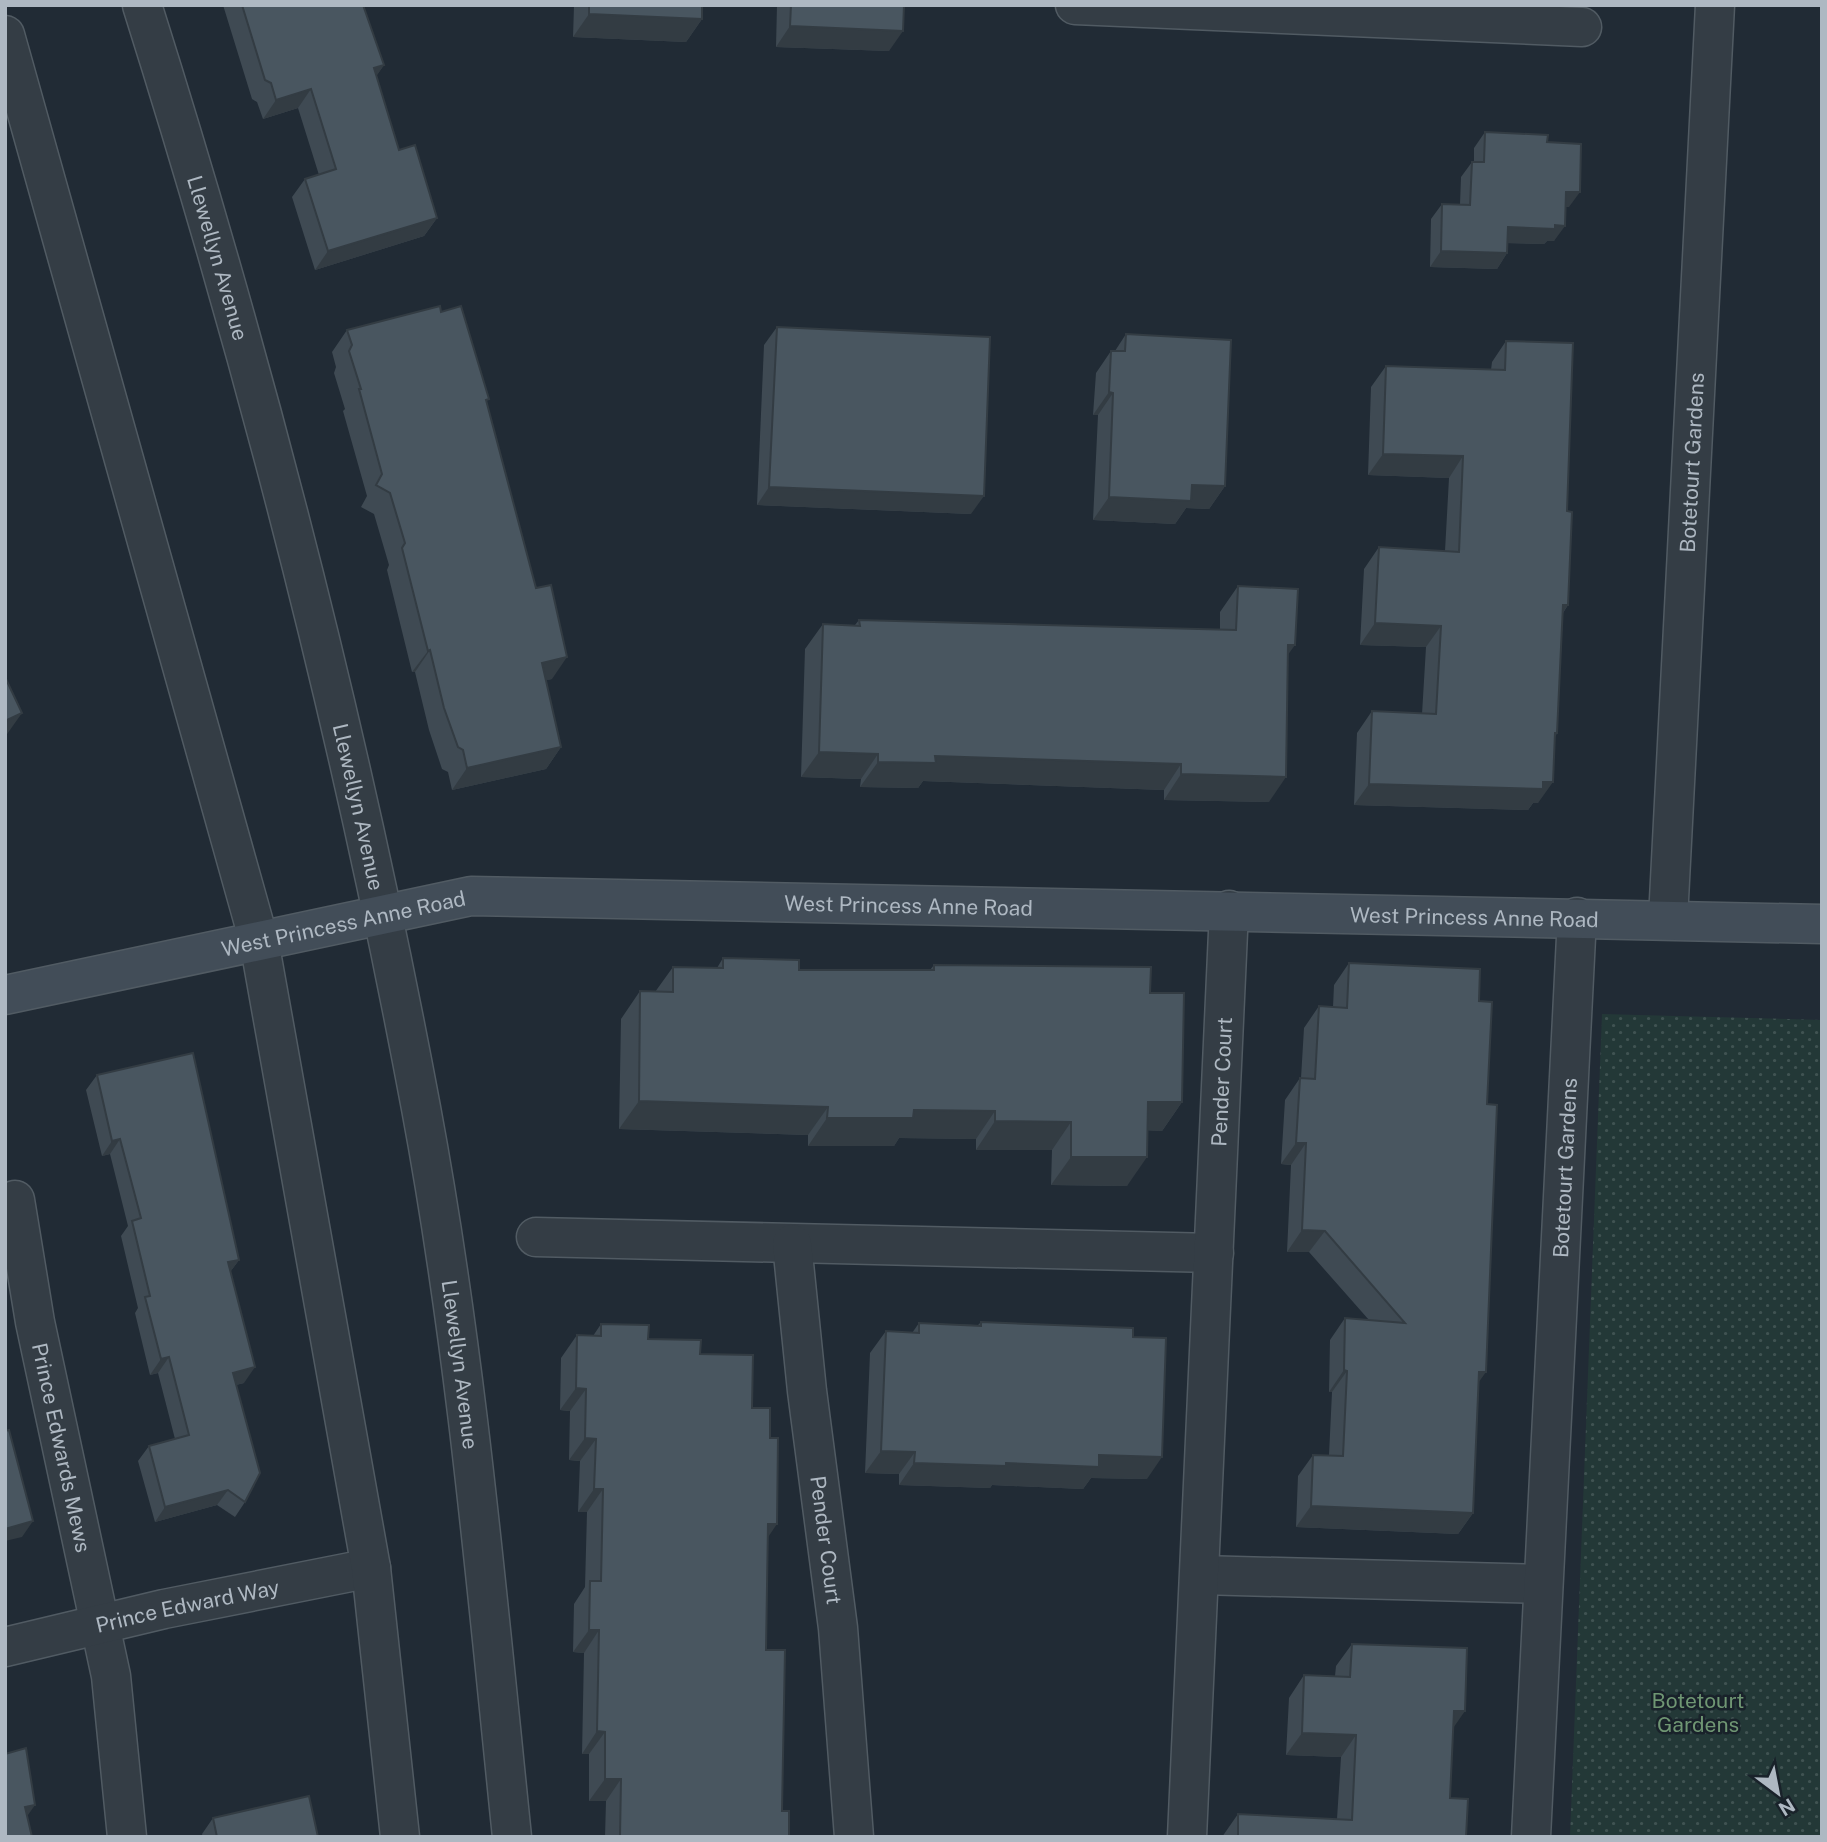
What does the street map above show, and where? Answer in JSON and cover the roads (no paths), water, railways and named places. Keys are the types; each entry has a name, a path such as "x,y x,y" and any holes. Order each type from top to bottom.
{"main road":[{"name":"West Princess Anne Road","path":"5,995 471,897 1229,910 1822,924"}],"street":[{"name":"Llewellyn Avenue","path":"142,5 198,182 297,536 341,715 422,1111 476,1482 512,1837"},
{"path":"1075,5 1583,27"},
{"name":"Botetourt Gardens","path":"1668,919 1715,5"},
{"path":"5,35 259,941 371,1568 400,1837"},
{"name":"Pender Court","path":"1187,1837 1229,910"},
{"name":"Botetourt Gardens","path":"1531,1837 1577,917"},
{"name":"Prince Edwards Mews","path":"15,1200 20,1326 88,1573 110,1669 117,1714 127,1837"},
{"path":"536,1237 1214,1253"},
{"name":"Pender Court","path":"792,1244 807,1391 838,1628 854,1837"},
{"name":"Prince Edward Way","path":"5,1647 98,1623 371,1568"},
{"path":"1200,1575 1542,1584"}]}
